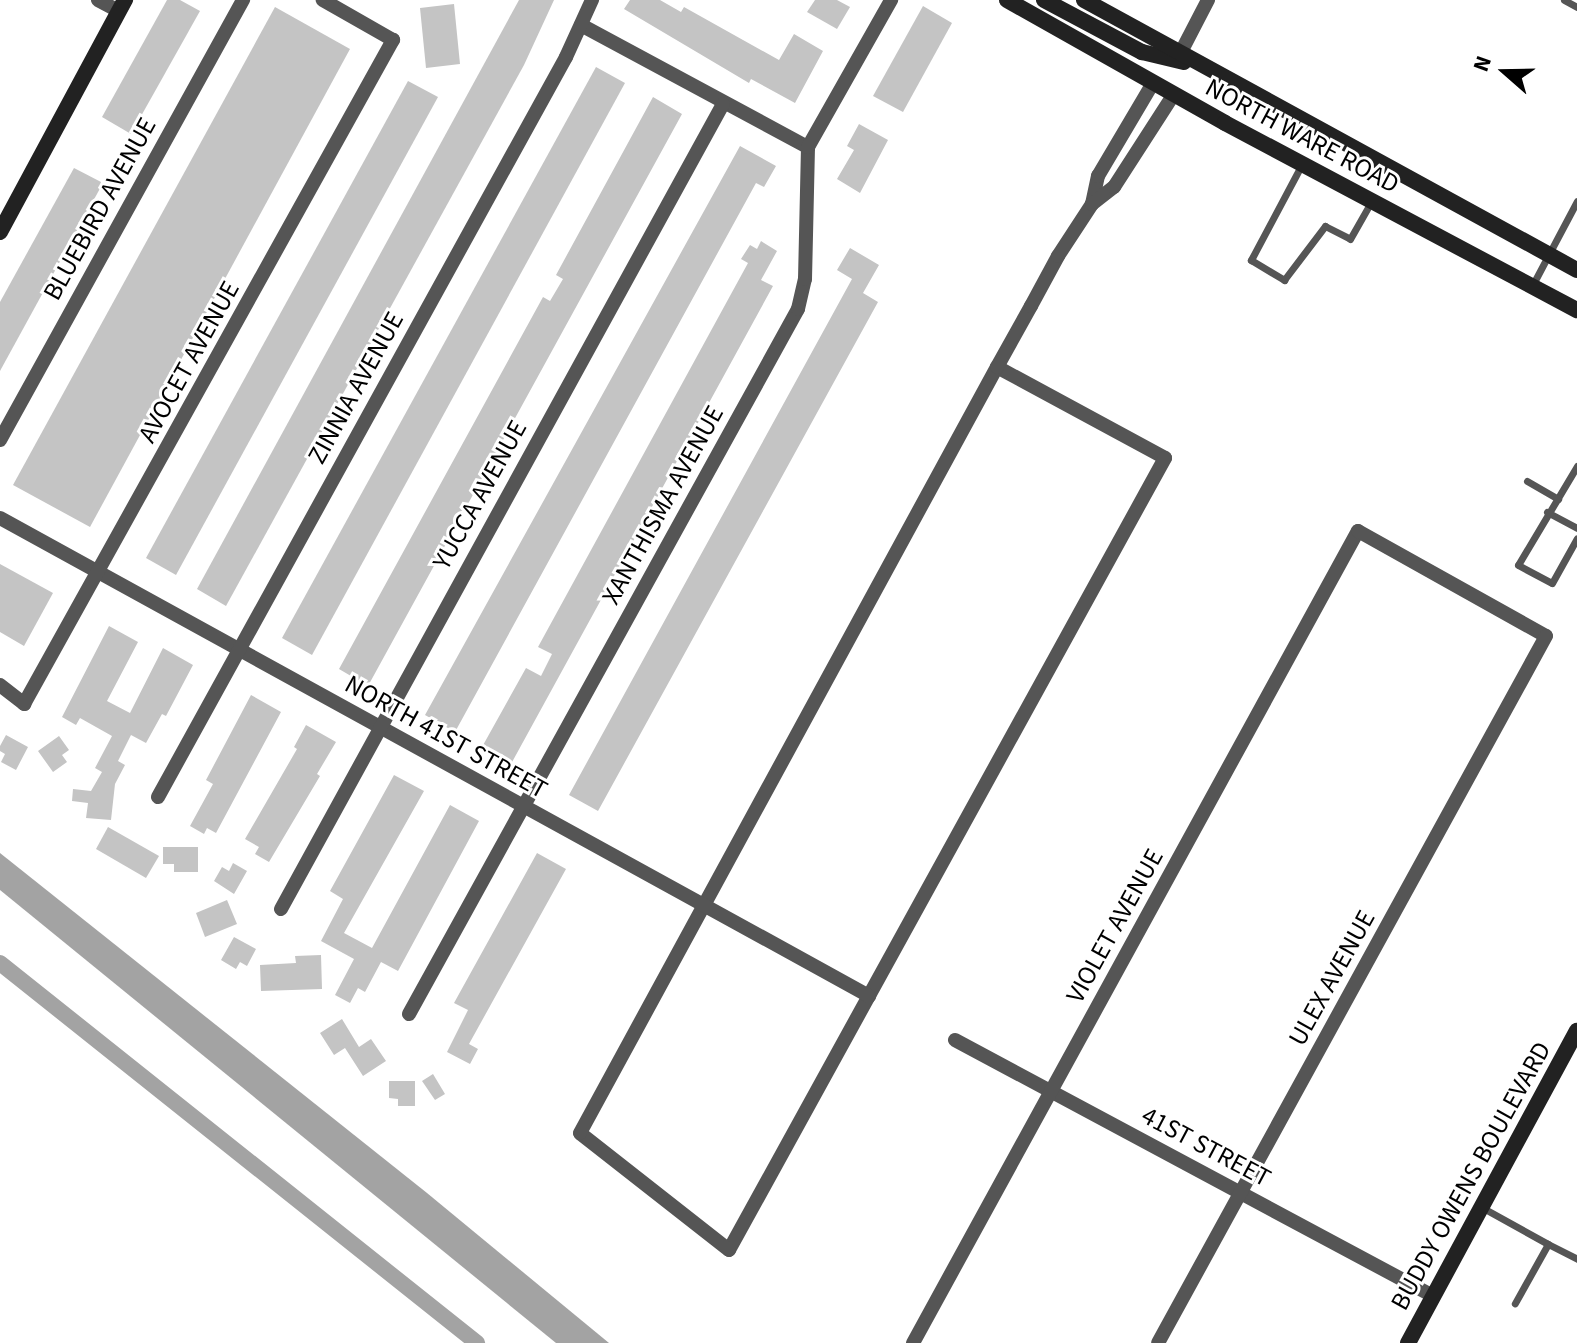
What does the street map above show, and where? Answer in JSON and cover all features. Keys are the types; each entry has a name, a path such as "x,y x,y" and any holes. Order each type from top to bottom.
{"main road":[{"name":"NORTH WARE ROAD","path":"1007,0 1153,83 1577,310"},
{"path":"1044,0 1142,52 1205,67"},
{"name":"NORTH WARE ROAD","path":"1084,0 1577,270"},
{"path":"0,232 122,6"},
{"name":"BUDDY OWENS BOULEVARD","path":"1408,1343 1577,1031"}],"street":[{"path":"98,0 122,6"},
{"name":"BLUEBIRD AVENUE","path":"0,440 243,0"},
{"name":"AVOCET AVENUE","path":"0,685 24,704 393,40 323,0"},
{"name":"ZINNIA AVENUE","path":"158,797 592,0"},
{"name":"XANTHISMA AVENUE","path":"409,1014 798,309 805,279 808,147 812,134 891,0"},
{"path":"1180,54 1208,0"},
{"path":"581,25 808,147"},
{"path":"1092,204 1098,176 1153,83"},
{"path":"997,367 1165,458 729,1250 580,1133 997,367 1058,256 1092,204 1114,187 1174,94"},
{"name":"YUCCA AVENUE","path":"281,909 723,104"},
{"path":"1120,138 1137,149"},
{"name":"NORTH 41ST STREET","path":"0,518 523,809 869,996"},
{"name":"VIOLET AVENUE","path":"913,1343 1358,531 1546,636"},
{"name":"ULEX AVENUE","path":"1158,1343 1546,636"},
{"name":"41ST STREET","path":"955,1040 1433,1296"}],"lane":[{"path":"1564,0 1577,7"},
{"path":"1302,164 1251,260 1284,280 1325,226 1350,239 1371,201"},
{"path":"1532,286 1577,201"},
{"path":"1577,466 1518,565 1552,583 1577,538"},
{"path":"1527,481 1558,499"},
{"path":"1547,512 1577,528"},
{"path":"1481,1207 1577,1259"},
{"path":"1515,1303 1548,1244"}],"shaded area":[{"path":"0,853 427,1193 609,1343 556,1343 0,890"}],"building":[{"path":"167,0 180,0 200,11 131,134 102,117"},
{"path":"519,0 554,0 524,65 226,606 197,589"},
{"path":"630,0 660,0 681,12 684,7 779,60 794,34 823,51 795,103 751,79 749,83 624,9"},
{"path":"815,0 837,0 850,7 837,29 807,12"},
{"path":"454,4 460,64 426,68 420,8"},
{"path":"923,6 952,23 903,112 873,96"},
{"path":"275,7 350,49 90,527 13,485"},
{"path":"596,67 625,83 312,655 282,638"},
{"path":"408,81 438,97 176,575 146,558"},
{"path":"653,97 682,114 368,686 339,669 543,297 550,301 563,279 556,275"},
{"path":"859,124 888,140 860,193 837,179 854,150 847,146"},
{"path":"740,146 776,166 764,187 756,183 455,732 425,715"},
{"path":"74,168 103,183 0,371 0,302"},
{"path":"761,241 777,251 761,280 773,286 511,764 482,747 526,668 541,676 552,654 538,647 748,263 741,259 750,245 757,249"},
{"path":"850,248 879,265 863,293 878,302 598,811 569,795 852,279 837,270"},
{"path":"0,564 53,593 24,646 0,632"},
{"path":"109,626 138,642 107,701 130,713 163,648 193,665 166,716 162,714 146,743 131,735 118,761 125,765 115,784 111,820 86,818 88,803 72,801 73,789 91,791 102,772 95,768 112,736 80,718 76,725 62,717"},
{"path":"251,695 281,712 216,833 207,828 204,834 190,826 213,784 206,780"},
{"path":"306,725 336,742 317,774 320,776 269,862 255,854 259,847 245,839 297,749 294,747"},
{"path":"6,735 28,747 16,770 1,762 5,754 0,751 0,746"},
{"path":"59,736 69,750 62,755 67,762 53,772 38,751"},
{"path":"394,775 424,791 344,933 372,948 450,805 479,821 398,971 381,962 365,992 358,988 350,1003 335,995 354,959 321,941 343,899 330,891"},
{"path":"108,827 159,856 146,878 96,849"},
{"path":"163,847 198,847 198,872 174,872 174,864 163,864"},
{"path":"537,853 566,869 469,1044 478,1049 470,1064 447,1052 468,1010 454,1003"},
{"path":"233,863 247,871 234,894 214,881 222,867 229,871"},
{"path":"227,900 237,924 205,937 196,913"},
{"path":"234,937 256,949 247,966 240,962 236,969 221,960"},
{"path":"321,955 322,989 261,991 260,965 296,963 295,956"},
{"path":"342,1019 359,1047 371,1039 386,1061 363,1076 345,1048 334,1055 320,1033"},
{"path":"433,1074 445,1094 435,1100 422,1081"},
{"path":"389,1081 415,1081 415,1106 398,1106 398,1099 389,1098"}],"waterway":[{"path":"0,963 477,1343"}]}
